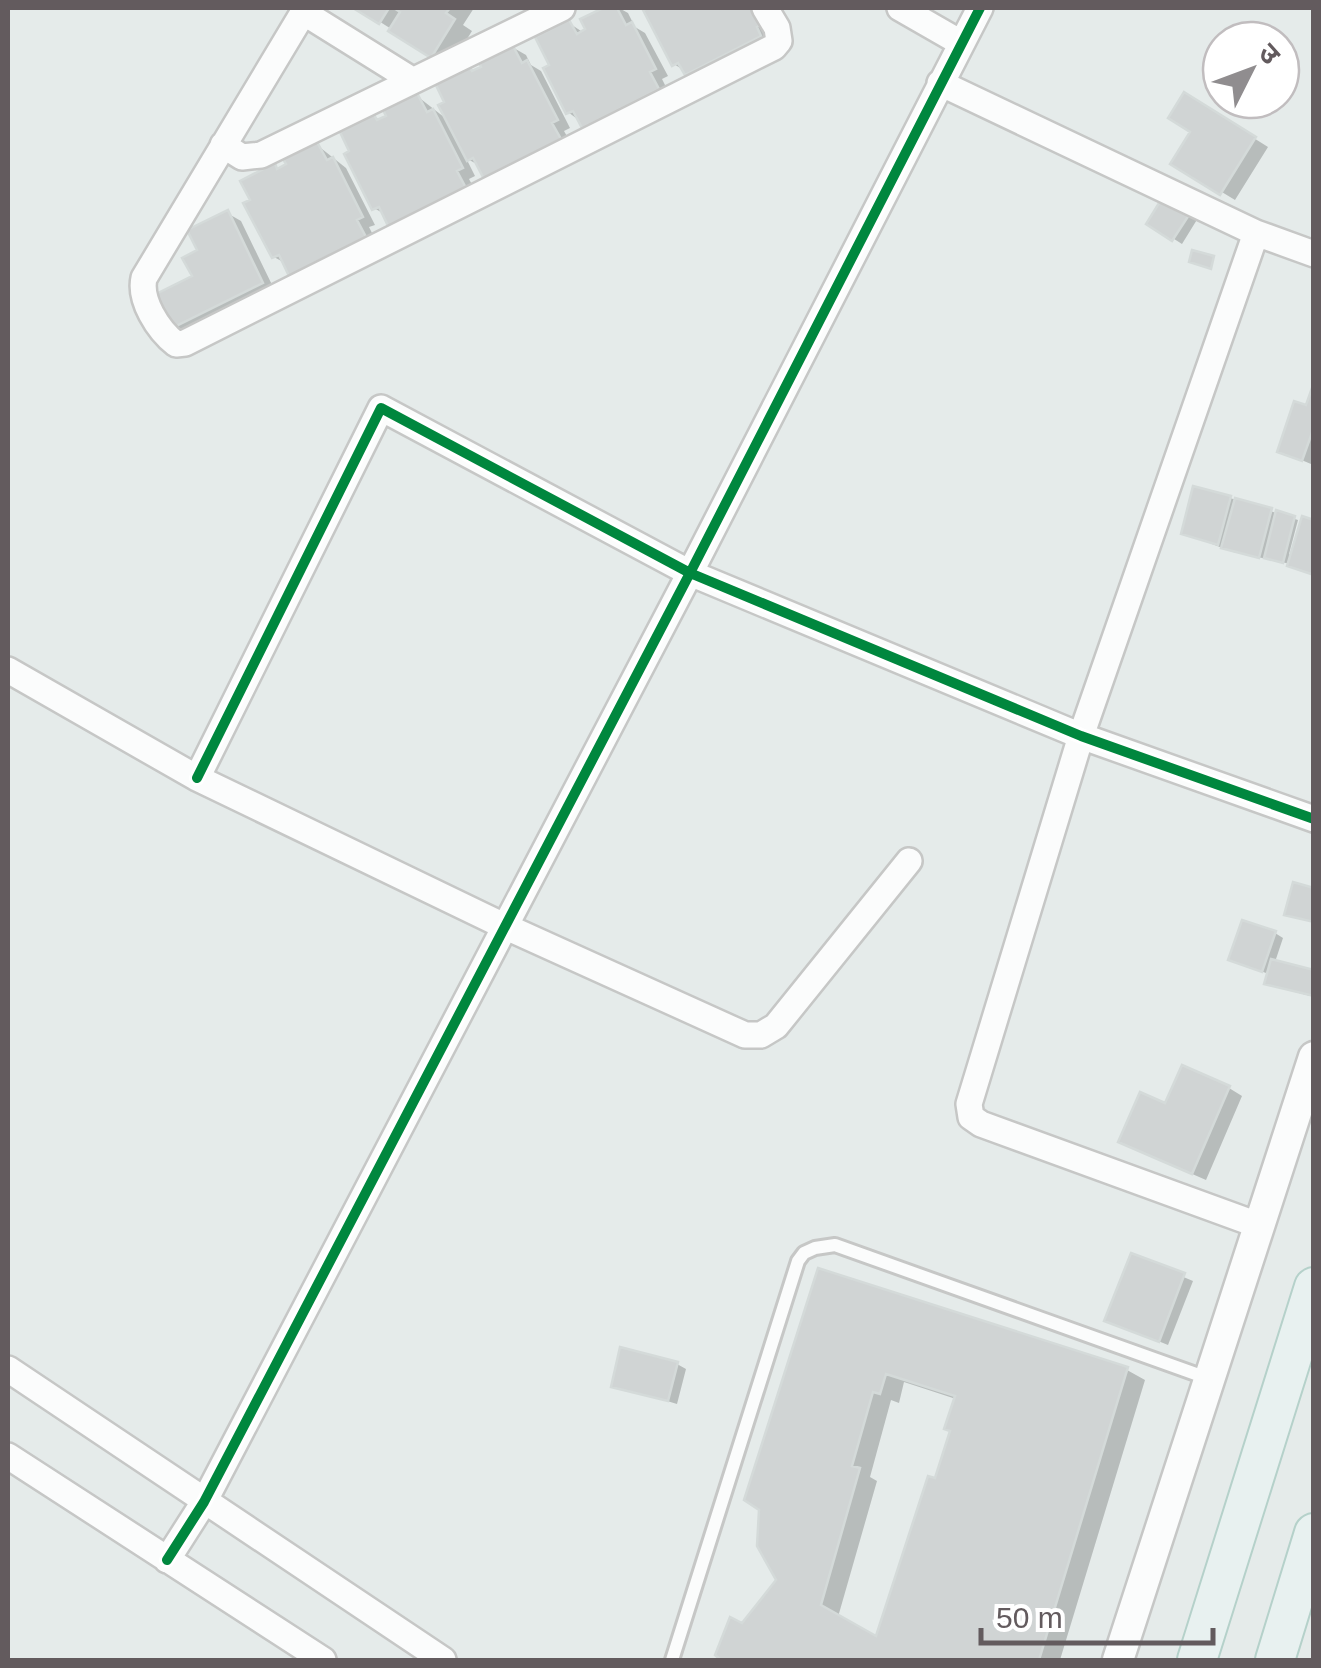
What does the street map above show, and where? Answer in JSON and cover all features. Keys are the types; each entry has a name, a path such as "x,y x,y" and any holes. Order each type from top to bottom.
{"main road":[{"path":"1197,1660 1314,1287"},
{"path":"1275,1660 1314,1533"}],"street":[{"path":"224,145 242,157 252,158 562,8"},
{"path":"412,80 304,10 144,278 144,299 167,337 176,344 185,343 774,47 780,40 778,28 766,8"},
{"path":"900,8 961,43"},
{"path":"167,1560 204,1502 690,573 980,8"},
{"path":"940,83 1256,233 1314,254"},
{"path":"1256,233 1081,736 969,1104 971,1117 981,1124 1258,1224"},
{"path":"197,778 381,408 690,573 1081,736 1314,819"},
{"path":"8,670 197,778 504,926 745,1035 761,1035 784,1016 910,861"},
{"path":"1118,1660 1314,1056"},
{"path":"8,1369 443,1660"},
{"path":"8,1456 323,1660"}],"lane":[{"path":"672,1660 798,1261 804,1253 836,1246 1208,1378"}],"building":[{"path":"353,8 389,8 379,24"},
{"path":"394,8 450,8 446,13 455,19 431,58 388,31 400,12"},
{"path":"603,8 617,8 626,25 632,22 656,69 650,72 659,89 582,128 573,111 566,114 543,68 549,65 535,37 569,20 577,34 585,29 580,19"},
{"path":"754,8 763,24 757,27 761,36 685,75 678,63 672,66 643,10"},
{"path":"512,44 522,63 527,60 558,120 552,123 561,139 484,179 473,158 467,161 438,105 444,102 435,83 469,66 472,71 481,67 478,61"},
{"path":"1184,92 1201,103 1201,120 1229,120 1256,137 1220,195 1170,164 1190,132 1168,118"},
{"path":"417,93 427,112 433,109 463,168 457,171 466,188 389,228 379,207 372,210 344,154 349,151 340,132 374,115 377,120 386,116 383,110"},
{"path":"317,142 327,160 333,157 363,217 357,220 366,237 289,276 279,255 272,258 243,203 250,200 240,181 275,163 277,169 286,164 283,159"},
{"path":"1164,195 1191,212 1172,241 1146,224"},
{"path":"228,210 263,283 172,328 156,294 192,276 182,258 197,250 187,230"},
{"path":"1192,250 1214,256 1211,269 1189,262"},
{"path":"1312,388 1314,427 1302,461 1277,452 1294,401 1306,405"},
{"path":"1193,486 1231,496 1218,545 1181,534"},
{"path":"1235,498 1272,508 1259,558 1221,548"},
{"path":"1276,510 1295,516 1283,563 1264,558"},
{"path":"1302,516 1314,520 1314,575 1287,566"},
{"path":"1293,882 1314,888 1314,922 1284,915"},
{"path":"1242,920 1276,931 1262,972 1228,960"},
{"path":"1271,959 1314,970 1314,996 1264,984"},
{"path":"1182,1065 1230,1086 1192,1174 1118,1142 1140,1092 1165,1103"},
{"path":"1131,1253 1185,1273 1159,1342 1104,1321"},
{"path":"818,1268 1128,1367 1039,1660 721,1660 715,1655 730,1617 742,1623 776,1580 757,1546 759,1510 744,1500","holes":["886,1374 955,1396 944,1429 950,1431 935,1478 928,1476 876,1636 821,1605 860,1468 852,1466 873,1392 880,1394"]},
{"path":"620,1347 678,1362 668,1401 611,1387"}],"cycle path":[{"path":"167,1560 204,1502 690,573 980,8"},
{"path":"197,778 381,408 690,573 1081,736 1314,819"}]}
